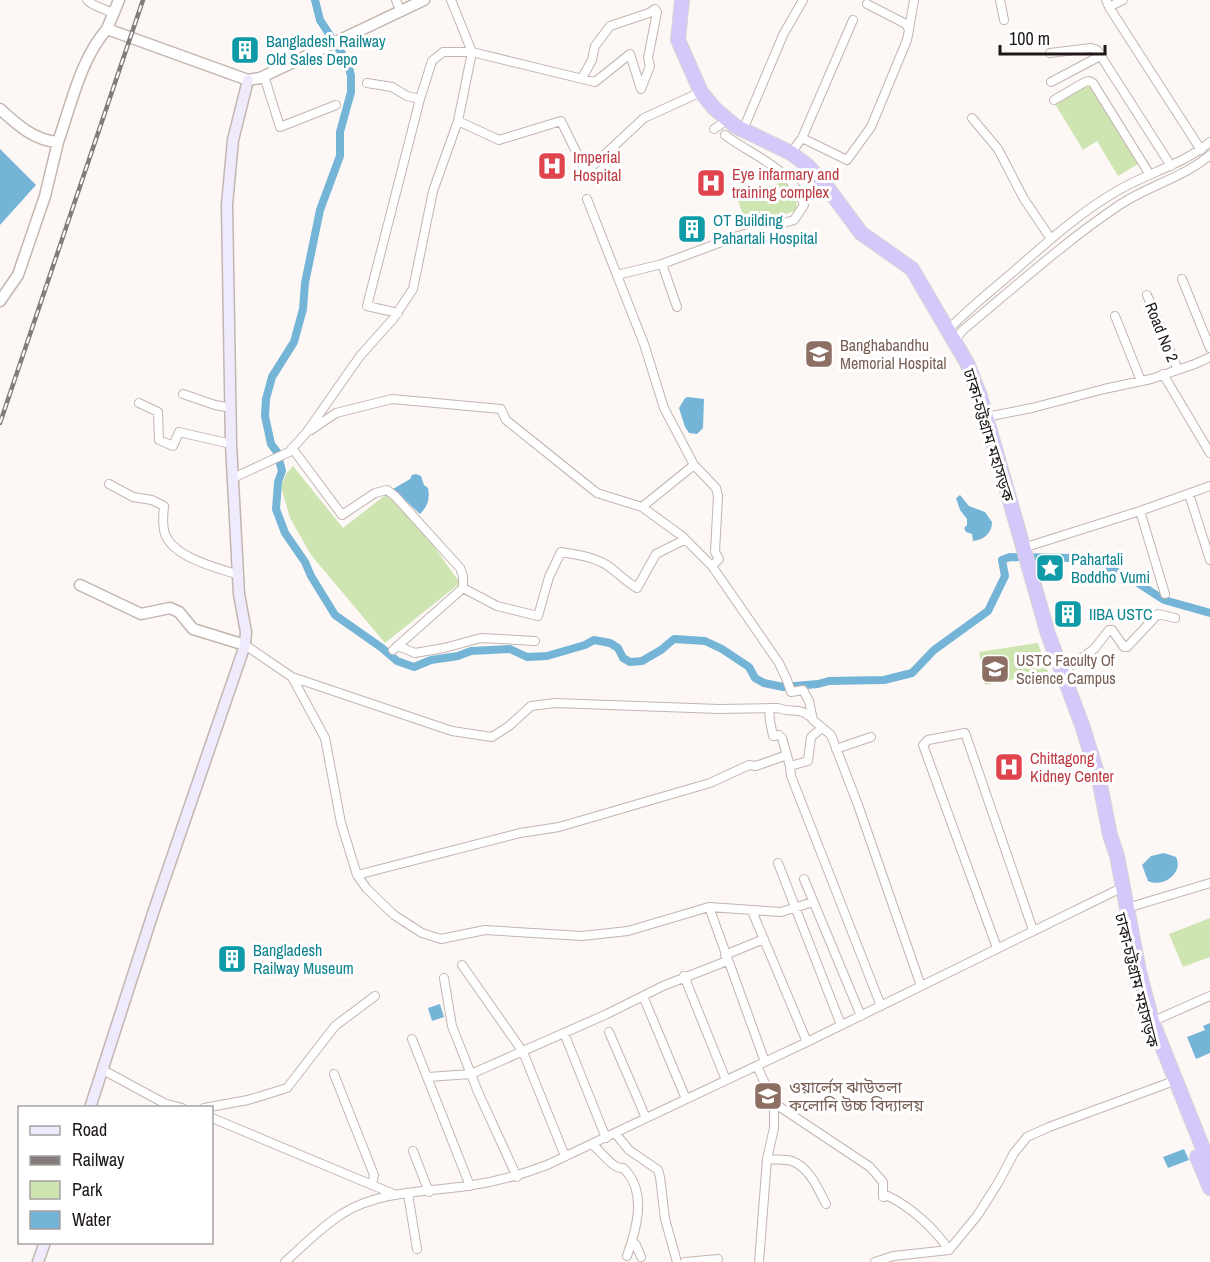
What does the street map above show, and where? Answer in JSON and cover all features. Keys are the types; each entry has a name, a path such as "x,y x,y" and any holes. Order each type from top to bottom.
{"highway":[{"name":"ঢাকা-চট্টগ্রাম মহাসড়ক","path":"682,0 678,40 701,92 726,128 743,130 791,153 818,176 861,233 912,269 973,377 1048,634 1092,756 1117,856 1149,1023"},
{"name":"ঢাকা-চট্টগ্রাম মহাসড়ক","path":"1110,835 1108,855 1139,1000 1210,1188"},
{"name":"ঢাকা-চট্টগ্রাম মহাসড়ক","path":"1170,1082 1210,1165"}],"main road":[{"path":"90,1106 154,910 245,645 246,632 239,594 231,444 227,205 233,140 248,80"},
{"path":"38,1262 44,1244"}],"street":[{"path":"87,0 91,5 103,7 114,14"},
{"path":"0,301 18,275 45,196 58,142 88,57 96,41 107,29 118,0"},
{"path":"396,0 401,12"},
{"path":"107,29 248,80 264,76 424,0"},
{"path":"233,478 290,450 306,433 360,356 398,313 413,289 433,191 458,121 472,52 451,0"},
{"path":"743,130 783,35 803,0"},
{"path":"802,138 847,160 871,127 907,40 914,0"},
{"path":"1000,0 1004,20"},
{"path":"1123,0 1108,3 1201,150"},
{"path":"867,4 906,24 909,30"},
{"path":"398,313 367,306 420,99 432,61 443,52 472,52 595,82 630,54 641,89 650,66 648,58 657,12 654,9 649,13 610,26 595,46 592,60 582,78"},
{"path":"791,153 802,138 853,20"},
{"path":"1050,53 1091,48 1102,55 1171,166"},
{"path":"1051,82 1102,55"},
{"path":"264,76 280,127 336,105"},
{"path":"1054,100 1085,82 1093,83 1150,175"},
{"path":"367,83 392,87 407,96 420,99"},
{"path":"458,121 499,140 561,121 586,172 644,118 701,92"},
{"path":"0,109 19,126 35,135 58,142"},
{"path":"972,118 998,148 1024,200 1051,239"},
{"path":"617,274 662,264 738,236 794,220 804,205 791,179 726,128 714,129"},
{"path":"951,335 1051,239 1111,195 1201,150 1210,142"},
{"path":"951,335 963,330 1060,250 1118,206 1191,168 1210,155"},
{"path":"587,199 644,344 664,408 694,465 716,488 718,496 715,552 719,559 712,566"},
{"path":"662,264 677,307"},
{"path":"1182,279 1210,348"},
{"name":"Road No 2","path":"1147,295 1178,370"},
{"path":"1115,316 1141,381"},
{"path":"986,417 1141,381 1210,357"},
{"path":"1163,374 1210,453"},
{"path":"183,394 231,408"},
{"path":"306,433 336,413 392,399 501,409 506,420 597,493 642,507 684,540 712,566 779,663 790,692 803,690 809,701 813,720"},
{"path":"139,403 158,412 159,440 173,446 179,432 231,444"},
{"path":"290,450 342,515 375,493 387,490 460,568 463,588 395,648 415,653 481,638 535,641"},
{"path":"642,507 694,465"},
{"path":"109,484 133,497 152,500 164,506 163,525 166,537 180,551 198,562 239,575"},
{"path":"1025,553 1210,486"},
{"path":"1189,494 1210,560"},
{"path":"1140,511 1165,594"},
{"path":"463,588 497,606 538,616 549,578 561,552 596,559 610,567 625,582 637,588 656,554 684,540"},
{"path":"80,585 141,614 170,608 179,612 194,629 245,645 292,676 452,731 492,737 509,726 531,706 555,703 690,709 769,708 795,709 805,712 831,735 921,986"},
{"path":"1062,672 1094,649 1109,630 1112,630 1124,647 1128,647 1158,614 1175,618"},
{"path":"292,676 325,738 341,823 357,875 367,889 394,915 422,933 441,939 485,930 582,936 628,931 709,907 780,912 813,902"},
{"path":"769,708 773,736 781,736 795,785 881,1006"},
{"path":"790,766 808,761 811,737 822,728"},
{"path":"997,948 923,745 928,740 964,733 1033,930"},
{"path":"836,749 871,737"},
{"path":"357,875 520,833 559,827 710,783 749,765 756,766 787,755"},
{"path":"778,863 841,1025"},
{"path":"804,879 861,1016"},
{"path":"1127,908 1210,883"},
{"path":"213,1118 372,1185 383,1193 397,1195 429,1192 516,1177 593,1145 1115,891"},
{"path":"709,907 774,1103 774,1128 767,1160 759,1262"},
{"path":"752,911 807,1042"},
{"path":"428,1077 471,1074 764,939"},
{"path":"462,965 523,1052 565,1156"},
{"path":"684,976 726,1080"},
{"path":"444,978 452,1026 516,1177"},
{"path":"210,1106 248,1100 287,1088 335,1026 375,996"},
{"path":"643,996 686,1099"},
{"path":"1149,1023 1210,996"},
{"path":"609,1032 646,1118"},
{"path":"564,1033 606,1138"},
{"path":"412,1039 470,1186"},
{"path":"103,1070 164,1103 178,1106"},
{"path":"334,1074 383,1193"},
{"path":"874,1262 893,1256 949,1250 977,1216 1014,1154 1027,1137 1049,1126 1170,1082"},
{"path":"774,1103 870,1167 884,1182 884,1197 888,1196 903,1205 940,1236 949,1250"},
{"path":"615,1133 629,1150 657,1170 660,1177 665,1220 677,1262"},
{"path":"593,1145 617,1167 625,1170 635,1186 638,1200 636,1227 627,1256"},
{"path":"413,1151 429,1192"},
{"path":"767,1160 792,1161 807,1173 817,1186 825,1204"},
{"path":"372,1185 374,1175"},
{"path":"285,1262 342,1214 370,1202 383,1193"},
{"path":"408,1194 417,1249"},
{"path":"632,1241 641,1257"},
{"path":"685,1262 718,1259"}],"green space":[{"path":"1088,83 1138,164 1118,176 1097,141 1083,150 1055,104"},
{"path":"783,182 788,183 796,196 797,210 747,228 737,197"},
{"path":"293,466 343,528 393,489 460,583 385,643 311,555 290,518 281,487 286,474"},
{"path":"1038,643 1048,672 985,685 979,652"},
{"path":"1210,918 1210,957 1183,967 1169,934"}],"water":[{"path":"0,149 36,185 0,225"},
{"path":"688,397 704,399 703,428 697,434 689,433 679,408"},
{"path":"416,474 421,476 429,492 427,505 420,514 393,489"},
{"path":"960,495 969,506 985,512 992,522 989,533 981,539 973,541 972,534 966,532 964,528 967,525 967,519 960,510 956,498"},
{"path":"1164,853 1176,857 1177,869 1165,881 1154,883 1148,881 1142,865 1151,856"},
{"path":"440,1004 444,1017 432,1021 428,1008"},
{"path":"1210,1023 1210,1053 1196,1059 1187,1037 1205,1030 1203,1026"},
{"path":"1184,1149 1189,1160 1168,1168 1163,1157"}],"waterway":[{"path":"315,0 320,20 348,63 351,92 340,132 340,156 320,210 305,283 303,309 294,342 272,377 266,399 265,416 271,444 277,452 282,471 278,482 276,509 285,533 305,562 335,615 397,661 414,667 431,660 458,656 471,651 510,649 527,657 547,656 585,645 594,640 610,643 618,648 623,658 630,662 642,661 674,639 705,641 749,667 755,678 764,683 783,687 829,681 884,680 912,673 934,650 988,611 1005,576 1002,560 1010,557 1073,558 1096,562 1130,578 1164,600 1210,613"}],"railway":[{"path":"0,423 143,0"}],"place":[{"name":"Bangladesh Railway Old Sales Depo","path":"245,50"},
{"name":"Imperial Hospital","path":"552,166"},
{"name":"Eye infarmary and training complex","path":"711,183"},
{"name":"OT Building Pahartali Hospital","path":"692,229"},
{"name":"Banghabandhu Memorial Hospital","path":"819,354"},
{"name":"Pahartali Boddho Vumi","path":"1050,568"},
{"name":"IIBA USTC","path":"1068,614"},
{"name":"USTC Faculty Of Science Campus","path":"995,669"},
{"name":"Chittagong Kidney Center","path":"1009,767"},
{"name":"Bangladesh Railway Museum","path":"232,959"},
{"name":"ওয়ার্লেস ঝাউতলা কলোনি উচ্চ বিদ্যালয়","path":"768,1096"}]}
